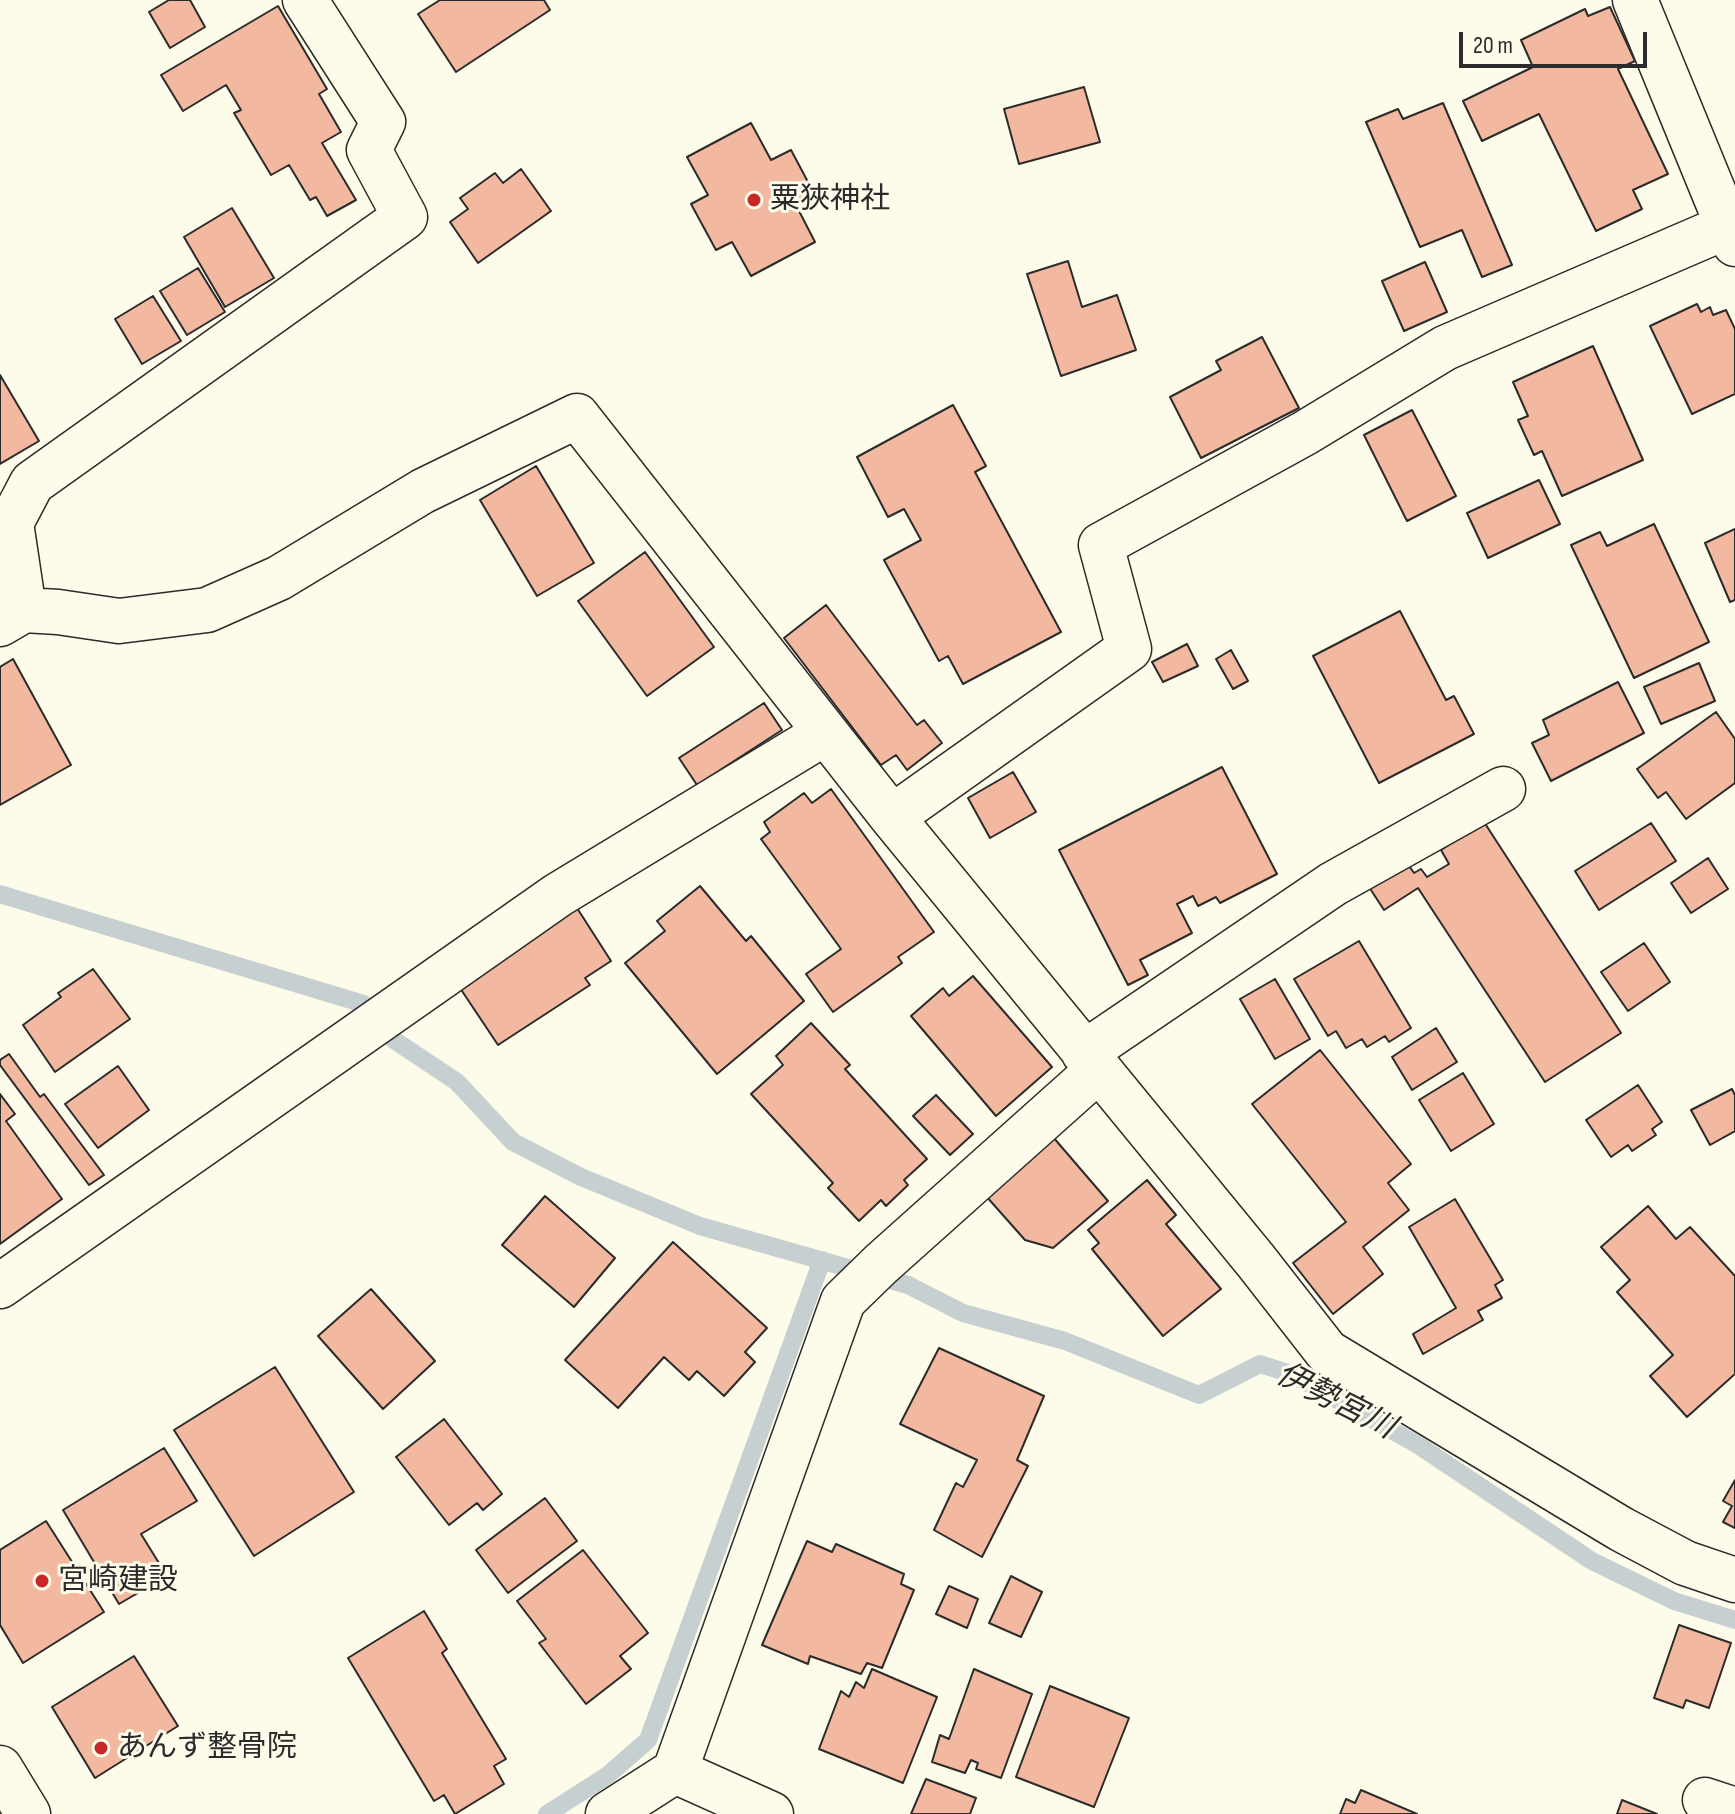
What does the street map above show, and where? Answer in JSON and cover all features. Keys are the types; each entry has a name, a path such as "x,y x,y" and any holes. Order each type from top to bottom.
{"street":[{"path":"305,0 383,122 369,150 405,217 32,483 11,523 12,617 58,612 119,621 207,610 279,578 423,491 577,416 892,817 1327,1352 1621,1529 1685,1563 1735,1580"},
{"path":"892,817 1129,649 1101,545 1305,433 1445,348 1732,232 1635,0"},
{"path":"0,1286 558,895 825,733"},
{"path":"608,1814 675,1771 843,1301 1091,1062 1333,884 1503,789"},
{"path":"0,1768 28,1814"},
{"path":"675,1771 771,1814"}],"building":[{"path":"169,0 190,0 205,27 170,48 149,12"},
{"path":"440,0 544,0 550,10 456,72 418,14"},
{"path":"278,6 327,89 319,94 341,132 322,143 356,200 327,216 316,197 310,200 289,165 271,175 234,113 241,110 226,85 183,111 161,75"},
{"path":"1610,7 1635,61 1618,69 1668,174 1633,190 1642,209 1596,231 1539,114 1482,141 1463,101 1533,67 1521,40 1585,9 1588,16"},
{"path":"1084,87 1100,142 1019,164 1004,109"},
{"path":"1443,103 1512,265 1482,277 1462,230 1420,247 1366,122 1398,109 1403,119"},
{"name":"粟狹神社","path":"751,123 771,160 791,150 816,197 797,207 815,242 751,276 732,242 716,250 691,204 708,195 687,157"},
{"path":"521,169 551,211 478,263 450,222 468,209 460,198 495,173 503,183"},
{"path":"232,208 274,278 225,307 184,237"},
{"path":"1068,261 1082,307 1117,295 1136,350 1061,376 1027,274"},
{"path":"1425,262 1447,312 1404,331 1382,281"},
{"path":"198,268 225,312 187,335 160,291"},
{"path":"153,296 181,341 142,364 115,319"},
{"path":"1697,304 1701,312 1710,307 1713,315 1726,310 1735,329 1735,394 1692,414 1650,326"},
{"path":"1262,337 1299,408 1201,458 1170,397 1221,370 1216,361"},
{"path":"1593,346 1643,460 1562,496 1542,451 1534,455 1518,420 1528,416 1513,382"},
{"path":"0,375 39,441 0,464"},
{"path":"953,405 986,466 975,472 1061,632 963,684 948,656 939,661 884,560 921,540 904,509 888,517 857,457"},
{"path":"1412,410 1456,496 1407,521 1364,435"},
{"path":"536,466 594,563 537,596 480,500"},
{"path":"1539,480 1560,524 1488,558 1467,513"},
{"path":"1654,524 1709,642 1634,678 1571,545 1600,532 1607,546"},
{"path":"1735,529 1735,600 1730,602 1705,543"},
{"path":"645,552 714,647 647,696 578,601"},
{"path":"826,605 917,725 924,720 942,743 907,770 896,755 881,765 784,638"},
{"path":"1400,611 1446,700 1454,696 1474,734 1379,783 1313,656"},
{"path":"1187,644 1198,666 1163,682 1152,662"},
{"path":"1231,650 1248,681 1233,689 1216,659"},
{"path":"13,659 71,765 0,805 0,667"},
{"path":"1699,663 1715,701 1661,724 1644,687"},
{"path":"1618,682 1644,733 1551,781 1532,743 1549,735 1543,720"},
{"path":"764,703 782,730 697,785 679,758"},
{"path":"1716,712 1735,739 1735,783 1686,819 1666,792 1658,798 1637,769"},
{"path":"1222,767 1277,874 1220,903 1216,897 1198,906 1193,896 1177,904 1192,933 1140,960 1148,975 1128,985 1059,850"},
{"path":"1013,772 1036,812 990,838 968,798"},
{"path":"831,789 934,932 898,957 902,963 833,1012 806,974 841,949 761,839 770,832 764,822 804,793 812,803"},
{"path":"1484,822 1621,1033 1545,1082 1418,888 1384,910 1369,887 1407,863 1414,873 1421,869 1427,877 1449,864 1441,850"},
{"path":"1651,823 1676,861 1599,910 1575,871"},
{"path":"1708,858 1728,889 1691,913 1671,883"},
{"path":"700,886 746,941 751,936 804,1001 717,1074 625,963 665,931 657,921"},
{"path":"577,908 611,961 585,978 590,985 498,1045 458,985"},
{"path":"1359,941 1411,1028 1389,1042 1385,1036 1367,1047 1362,1039 1346,1048 1336,1031 1328,1036 1294,979"},
{"path":"1644,943 1670,982 1628,1011 1601,972"},
{"path":"93,969 130,1019 55,1072 23,1025 61,997 58,993"},
{"path":"973,976 1052,1067 996,1116 911,1016 943,988 949,996"},
{"path":"1275,979 1310,1039 1275,1059 1240,999"},
{"path":"811,1023 850,1065 845,1069 927,1159 904,1180 908,1185 886,1206 881,1200 859,1221 828,1188 833,1183 751,1094 783,1065 776,1056"},
{"path":"1436,1028 1457,1062 1412,1090 1392,1057"},
{"path":"1320,1050 1411,1164 1388,1183 1409,1210 1363,1247 1383,1274 1333,1314 1293,1263 1346,1222 1252,1104"},
{"path":"9,1054 40,1097 44,1094 104,1175 89,1185 0,1065 0,1060"},
{"path":"118,1066 149,1110 98,1148 65,1104"},
{"path":"1463,1073 1494,1124 1451,1151 1419,1100"},
{"path":"1638,1085 1662,1122 1652,1129 1656,1135 1632,1151 1628,1145 1611,1157 1586,1120"},
{"path":"1732,1089 1735,1095 1735,1131 1710,1145 1691,1110"},
{"path":"0,1094 15,1114 6,1121 62,1199 0,1244"},
{"path":"936,1095 973,1134 950,1155 913,1116"},
{"path":"1053,1137 1108,1201 1053,1248 1025,1240 986,1196"},
{"path":"1147,1180 1176,1215 1166,1224 1221,1289 1163,1336 1092,1249 1099,1243 1088,1230"},
{"path":"545,1196 615,1258 574,1307 502,1245"},
{"path":"1455,1199 1503,1280 1495,1285 1502,1298 1478,1311 1483,1320 1423,1354 1413,1334 1456,1308 1409,1227"},
{"path":"1648,1206 1676,1239 1690,1227 1735,1276 1735,1374 1687,1417 1650,1376 1673,1355 1617,1292 1630,1280 1601,1247"},
{"path":"673,1242 767,1328 745,1352 755,1362 724,1396 697,1371 689,1380 664,1357 618,1408 565,1360"},
{"path":"371,1289 435,1361 383,1409 318,1336"},
{"path":"939,1348 1044,1396 1017,1460 1028,1466 982,1557 934,1530 956,1483 963,1487 977,1460 900,1424"},
{"path":"275,1367 354,1492 254,1556 174,1430"},
{"path":"444,1419 502,1494 483,1510 477,1503 449,1525 396,1457"},
{"path":"164,1448 197,1501 141,1534 167,1576 119,1604 63,1510"},
{"path":"1735,1480 1735,1528 1723,1522 1732,1506 1723,1501"},
{"path":"545,1498 577,1541 508,1593 476,1550"},
{"name":"宮崎建設","path":"46,1521 104,1612 23,1663 0,1625 0,1550"},
{"path":"807,1541 832,1552 836,1544 904,1574 901,1584 914,1590 882,1668 867,1663 861,1674 810,1656 808,1664 762,1645"},
{"path":"583,1550 648,1633 620,1656 631,1669 586,1704 539,1643 546,1639 517,1601"},
{"path":"1011,1576 1042,1592 1021,1637 989,1623"},
{"path":"949,1586 978,1599 967,1628 936,1614"},
{"path":"424,1611 447,1649 442,1653 506,1759 494,1766 504,1784 455,1814 444,1795 434,1801 348,1658"},
{"path":"1679,1625 1731,1643 1709,1708 1686,1700 1683,1708 1654,1698"},
{"path":"134,1656 178,1726 95,1778 52,1707"},
{"path":"872,1669 937,1697 903,1783 819,1749 841,1691 849,1697 856,1682 864,1688"},
{"path":"974,1669 1032,1694 1001,1778 976,1769 978,1763 971,1760 965,1773 932,1762 940,1735 949,1739"},
{"path":"1050,1686 1129,1718 1094,1807 1016,1777"},
{"path":"926,1779 976,1798 970,1814 911,1814"},
{"path":"1361,1790 1417,1814 1340,1814 1346,1799 1355,1803"},
{"path":"1622,1800 1657,1814 1617,1814"}],"waterway":[{"path":"0,894 364,1004"},
{"name":"伊勢宮川","path":"394,1040 457,1082 513,1142 581,1177 700,1226 908,1285 963,1313 1065,1341 1199,1395 1260,1364 1291,1374 1418,1445 1592,1561 1674,1601 1735,1620"},
{"path":"547,1814 608,1775 648,1740 822,1260"}],"place":[{"name":"粟狹神社","path":"754,200"},
{"name":"宮崎建設","path":"42,1581"},
{"name":"あんず整骨院","path":"101,1748"}]}
